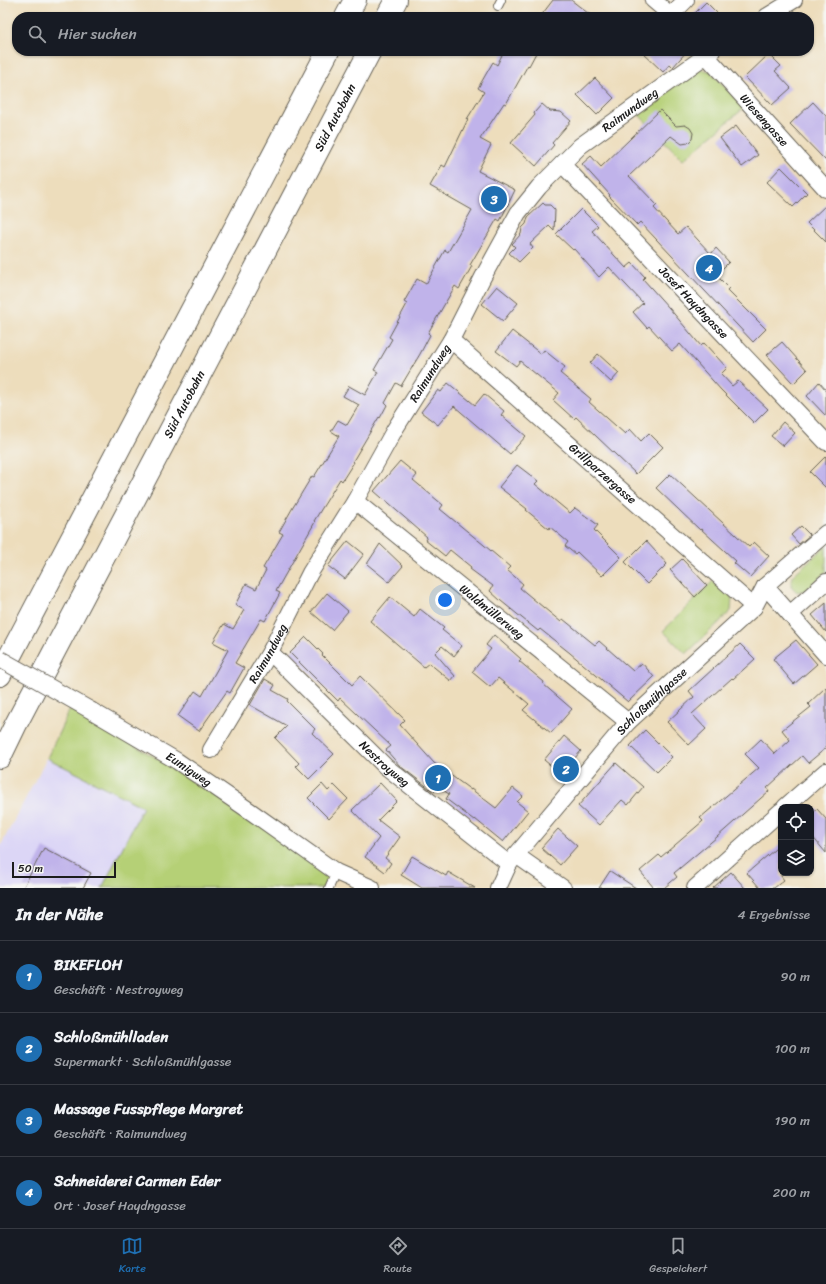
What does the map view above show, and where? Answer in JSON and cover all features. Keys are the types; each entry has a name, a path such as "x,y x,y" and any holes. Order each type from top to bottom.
{"highway":[{"path":"349,12 355,0"},
{"path":"390,12 396,0"},
{"path":"0,676 325,56"},
{"name":"Süd Autobahn","path":"0,757 367,56"}],"street":[{"path":"653,0 667,12"},
{"path":"676,12 686,0"},
{"path":"774,12 794,0"},
{"name":"Raimundweg","path":"211,750 270,652 310,573 355,501 395,430 451,340 518,213 539,187 580,146 702,56"},
{"name":"Wiesengasse","path":"710,56 826,189"},
{"name":"Josef Haydngasse","path":"562,164 826,442"},
{"name":"Grillparzergasse","path":"451,340 754,607"},
{"name":"Waldmüllerweg","path":"355,501 628,722"},
{"name":"Schloßmühlgasse","path":"498,888 512,859 628,722 754,607 765,586 826,533"},
{"path":"790,614 826,582"},
{"path":"765,586 826,655"},
{"name":"Nestroyweg","path":"270,652 385,766 512,859 563,888"},
{"name":"Eumigweg","path":"0,659 176,761 336,872 372,888"},
{"path":"788,804 826,771"},
{"path":"695,888 778,814"}],"lane":[{"path":"329,888 336,872"}],"shaded area":[{"path":"47,758 143,807 102,888 0,888 0,847"}],"green space":[{"path":"696,69 710,71 744,108 683,160 637,113"},
{"path":"826,546 826,572 806,590 797,592 791,586 792,576"},
{"path":"713,581 732,597 731,611 686,654 663,631"},
{"path":"70,709 227,798 329,875 323,888 102,888 143,807 47,758"}],"building":[{"path":"553,0 571,0 587,12 544,12"},
{"path":"706,2 716,12 696,12"},
{"path":"502,56 534,56 506,104 504,103 480,139 491,145 478,171 515,190 500,221 497,219 470,265 472,266 459,289 455,286 428,333 430,335 420,354 401,386 396,383 385,403 387,405 353,461 354,462 342,481 340,479 314,521 315,522 276,591 280,593 265,621 261,619 235,663 244,668 230,693 227,691 199,731 178,716 195,691 202,696 228,650 213,642 224,624 233,629 244,610 235,605 246,584 256,589 266,570 263,568 283,534 279,532 312,476 314,477 339,436 331,431 338,420 347,425 359,405 343,396 349,386 365,395 378,372 374,370 392,339 389,337 407,304 404,302 417,279 426,284 445,250 448,252 472,210 430,186 442,165 445,167 467,119 484,92 478,88 493,62 497,65"},
{"path":"646,56 683,56 673,67 670,64 663,72"},
{"path":"767,56 771,56 781,66 775,71 791,88 772,105 745,77"},
{"path":"595,78 614,98 597,115 577,95"},
{"path":"813,102 826,116 826,161 790,124"},
{"path":"542,104 550,111 561,112 571,121 552,143 554,145 536,166 511,143 535,115 534,113"},
{"path":"660,110 676,126 685,125 690,128 693,133 692,139 688,143 682,144 671,136 629,176 657,205 654,208 678,234 686,227 711,254 716,248 729,262 716,275 729,288 727,290 766,329 753,342 640,222 637,225 609,196 610,195 582,164 591,156 601,167"},
{"path":"736,126 758,155 742,167 720,138"},
{"path":"781,167 807,193 793,207 767,182"},
{"path":"543,203 545,205 550,205 555,210 554,231 549,226 530,244 533,248 519,262 509,253 515,247 512,244 521,234 522,228 526,224 528,217"},
{"path":"826,205 826,242 807,223"},
{"path":"581,209 598,226 592,231 626,268 632,263 645,277 643,279 701,346 704,343 727,368 721,374 732,386 738,381 768,409 754,423 721,390 680,344 672,351 649,326 647,328 633,312 643,303 609,267 599,277 574,249 573,250 556,234"},
{"path":"497,286 518,303 503,321 482,304"},
{"path":"512,331 541,354 544,350 565,367 560,373 591,399 589,402 625,434 630,429 641,441 649,433 663,447 636,474 576,417 574,419 553,400 559,393 520,361 516,366 496,351"},
{"path":"782,342 807,370 794,383 767,355"},
{"path":"598,354 619,373 611,382 590,363"},
{"path":"819,382 826,390 826,416 807,396"},
{"path":"448,383 475,405 484,394 504,411 501,415 526,436 510,454 454,406 438,425 421,412 438,390 441,392"},
{"path":"783,422 795,433 783,446 771,436"},
{"path":"826,456 826,488 810,472"},
{"path":"400,461 417,475 413,480 443,505 440,509 510,567 507,570 523,584 520,588 561,622 563,619 595,645 599,641 633,671 642,663 654,677 628,702 540,629 538,631 501,601 490,591 493,586 470,569 471,567 450,550 445,556 425,540 427,537 374,491"},
{"path":"517,465 538,481 535,484 570,513 575,508 598,525 594,530 621,557 602,576 577,552 575,554 565,546 568,542 550,527 549,529 499,487"},
{"path":"670,474 749,547 754,542 769,556 750,577 734,563 736,561 701,529 700,530 656,488"},
{"path":"801,526 810,535 799,544 791,535"},
{"path":"348,541 364,554 345,579 328,566"},
{"path":"646,541 667,564 647,584 625,562"},
{"path":"380,544 403,566 389,582 367,564"},
{"path":"682,559 707,585 695,597 670,570"},
{"path":"327,593 348,611 332,630 311,612"},
{"path":"390,597 414,617 420,609 444,628 442,630 462,646 454,656 442,646 435,653 455,676 451,681 429,663 424,667 370,621"},
{"path":"826,603 826,632 812,615"},
{"path":"494,635 521,659 519,661 544,682 543,684 572,709 551,733 523,710 529,704 498,678 490,687 472,672 491,649 486,645"},
{"path":"306,637 352,685 360,676 405,720 400,725 434,763 496,808 513,788 523,796 517,802 528,811 503,842 475,819 474,820 446,799 449,794 438,787 434,792 400,766 386,750 391,746 340,698 338,701 290,653"},
{"path":"796,640 817,664 794,684 773,659"},
{"path":"740,644 755,659 692,714 706,729 689,745 667,722 694,697 689,691"},
{"path":"265,679 275,685 272,690 288,699 287,701 315,729 312,733 334,754 309,779 296,766 299,763 275,738 287,726 250,705"},
{"path":"826,687 826,748 808,763 802,756 767,788 769,791 674,873 677,877 664,888 654,888 640,871 659,855 661,857 703,821 700,818 759,768 745,754 761,739 775,754 790,740 782,730 811,707 808,704"},
{"path":"645,730 672,757 657,772 630,746"},
{"path":"564,736 581,751 561,774 544,760"},
{"path":"616,763 643,787 628,805 622,800 599,825 578,806"},
{"path":"380,783 397,801 378,820 400,837 385,858 391,863 385,872 365,857 379,838 352,810"},
{"path":"322,784 328,791 334,785 348,799 329,819 308,798"},
{"path":"817,809 826,819 826,853 814,839 814,812"},
{"path":"558,829 577,846 560,865 541,848"},
{"path":"778,847 778,876 781,876 784,880 774,888 760,888 747,873"},
{"path":"44,848 91,873 83,888 23,888"},
{"path":"412,856 446,876 448,872 475,888 422,888 401,875"},
{"path":"610,871 636,888 599,888"},
{"path":"731,872 745,888 713,888"}],"place":[{"name":"Massage Fusspflege Margret","path":"494,199"},
{"name":"Schneiderei Carmen Eder","path":"709,268"},
{"name":"Schloßmühlladen","path":"566,769"},
{"name":"BIKEFLOH","path":"438,778"}]}
